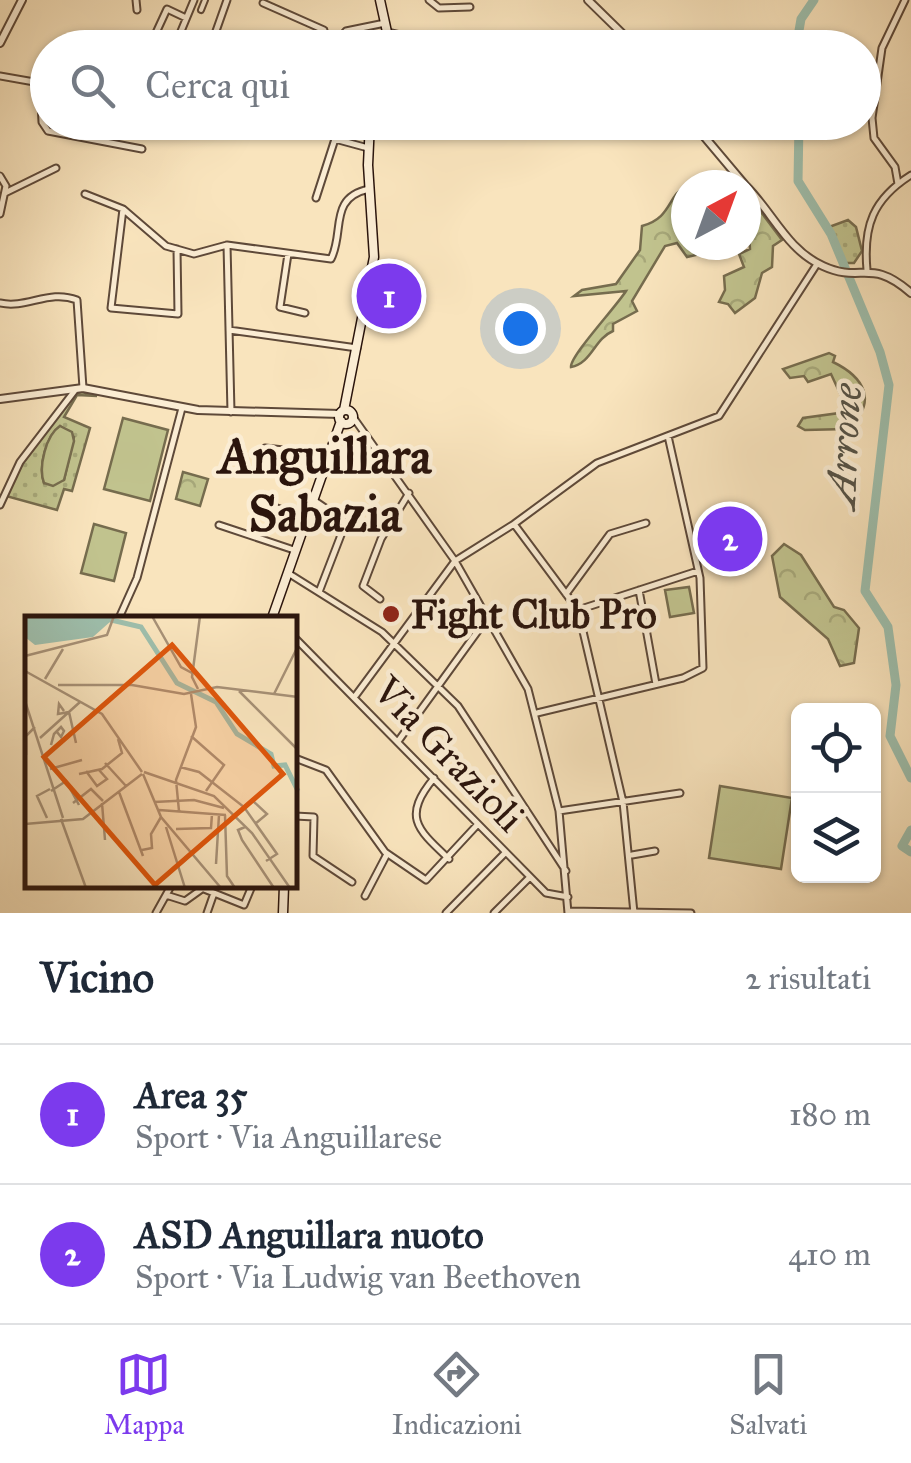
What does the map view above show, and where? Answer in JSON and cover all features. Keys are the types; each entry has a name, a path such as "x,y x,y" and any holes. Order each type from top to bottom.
{"main road":[{"path":"380,0 386,28"},
{"path":"274,616 286,572 345,418 374,257 369,140"},
{"path":"283,913 284,888"}],"street":[{"path":"0,43 22,0"},
{"path":"136,0 137,10"},
{"path":"181,30 194,0"},
{"path":"201,10 205,0"},
{"path":"216,30 227,0"},
{"path":"429,0 439,8 470,6"},
{"path":"588,0 619,30"},
{"path":"881,55 905,0"},
{"path":"263,4 324,30"},
{"path":"157,30 166,10 186,18"},
{"path":"359,30 392,30"},
{"path":"0,76 30,81"},
{"path":"95,140 142,149"},
{"path":"316,198 335,140"},
{"path":"339,140 368,148"},
{"path":"707,140 732,170"},
{"path":"875,140 895,167 898,184"},
{"path":"5,192 56,168"},
{"path":"866,270 868,220 898,184 911,175"},
{"path":"0,176 6,180 0,214"},
{"path":"85,194 123,209 158,240 177,250 194,254 227,245 333,258 341,205 369,190"},
{"path":"761,206 789,242 817,264 845,273 885,273 911,293"},
{"path":"123,209 111,308 177,315 177,250"},
{"path":"227,245 231,412"},
{"path":"288,254 280,307 305,313"},
{"path":"356,695 455,560 514,524 597,463 719,416 817,264"},
{"path":"0,303 13,306 57,294 77,300 80,388 20,462 0,504"},
{"path":"228,330 357,348"},
{"path":"0,399 80,388 182,408 345,418 409,493 455,560 518,666 537,713 559,812 568,873 568,912 691,912"},
{"path":"120,616 138,578 182,408"},
{"path":"537,713 694,674 703,667 698,571 668,436"},
{"path":"265,448 330,456"},
{"path":"380,598 364,586 381,538 409,493"},
{"path":"254,500 306,518"},
{"path":"313,500 346,522 319,592"},
{"path":"566,594 610,534 646,522"},
{"path":"514,524 578,610 623,802 632,855 634,912"},
{"path":"219,525 294,550"},
{"path":"578,610 698,571"},
{"path":"286,572 394,643 438,686 466,716 568,873"},
{"path":"638,590 656,684"},
{"path":"399,740 488,617"},
{"name":"Via Grazioli","path":"298,641 554,898"},
{"path":"298,759 326,770 387,854 428,880 478,824"},
{"path":"434,778 418,797 416,822 418,831 448,860"},
{"path":"559,812 680,794"},
{"path":"298,816 314,817 314,858 352,882"},
{"path":"632,855 655,851"},
{"path":"446,913 505,852"},
{"path":"364,896 387,854"},
{"path":"494,913 530,877"},
{"path":"156,913 170,888"},
{"path":"166,894 184,901 205,888 244,905 251,888"},
{"path":"554,898 568,888"},
{"path":"206,913 214,893"},
{"path":"554,898 568,897"}],"green space":[{"path":"671,201 671,244 665,246 632,301 637,311 613,324 613,331 601,339 584,361 571,367 626,291 574,296 582,290 616,284 640,250 642,226 664,212"},
{"path":"761,212 782,240 773,246 772,267 762,273 755,298 735,313 728,304 719,302 725,290 724,276 744,267 741,260 761,260"},
{"path":"848,220 856,227 862,251 854,263 845,263 829,227"},
{"path":"829,353 835,356 833,362 853,375 864,391 863,409 847,429 805,430 798,426 803,418 839,413 843,400 831,374 808,382 804,376 790,378 783,369"},
{"path":"74,394 97,396 77,395 64,417 90,428 72,491 64,489 57,510 6,496 23,460","holes":["60,426 74,437 64,480 44,483 43,460 51,437"]},
{"path":"123,418 168,430 150,501 104,489"},
{"path":"60,426 72,432 74,441 64,480 53,486 44,483 43,460 51,436"},
{"path":"183,472 208,479 200,506 176,499"},
{"path":"94,524 126,533 114,581 81,573"},
{"path":"784,544 801,555 834,607 844,610 859,628 854,663 840,666 828,639 780,597 772,556"},
{"path":"689,587 694,613 670,617 665,590"},
{"path":"720,786 791,798 781,869 709,858"}],"waterway":[{"name":"Arrone","path":"799,30 801,19 814,0"},
{"name":"Arrone","path":"799,140 798,181 831,234 880,352 889,385 865,591 888,627 896,685 890,736 911,778"},
{"name":"Arrone","path":"911,830 902,846 911,852"}],"place":[{"name":"Area 35","path":"389,296"},
{"name":"ASD Anguillara nuoto","path":"730,539"},
{"name":"Fight Club Pro","path":"391,614"}],"district":[{"name":"Anguillara Sabazia","path":"325,485"}]}
